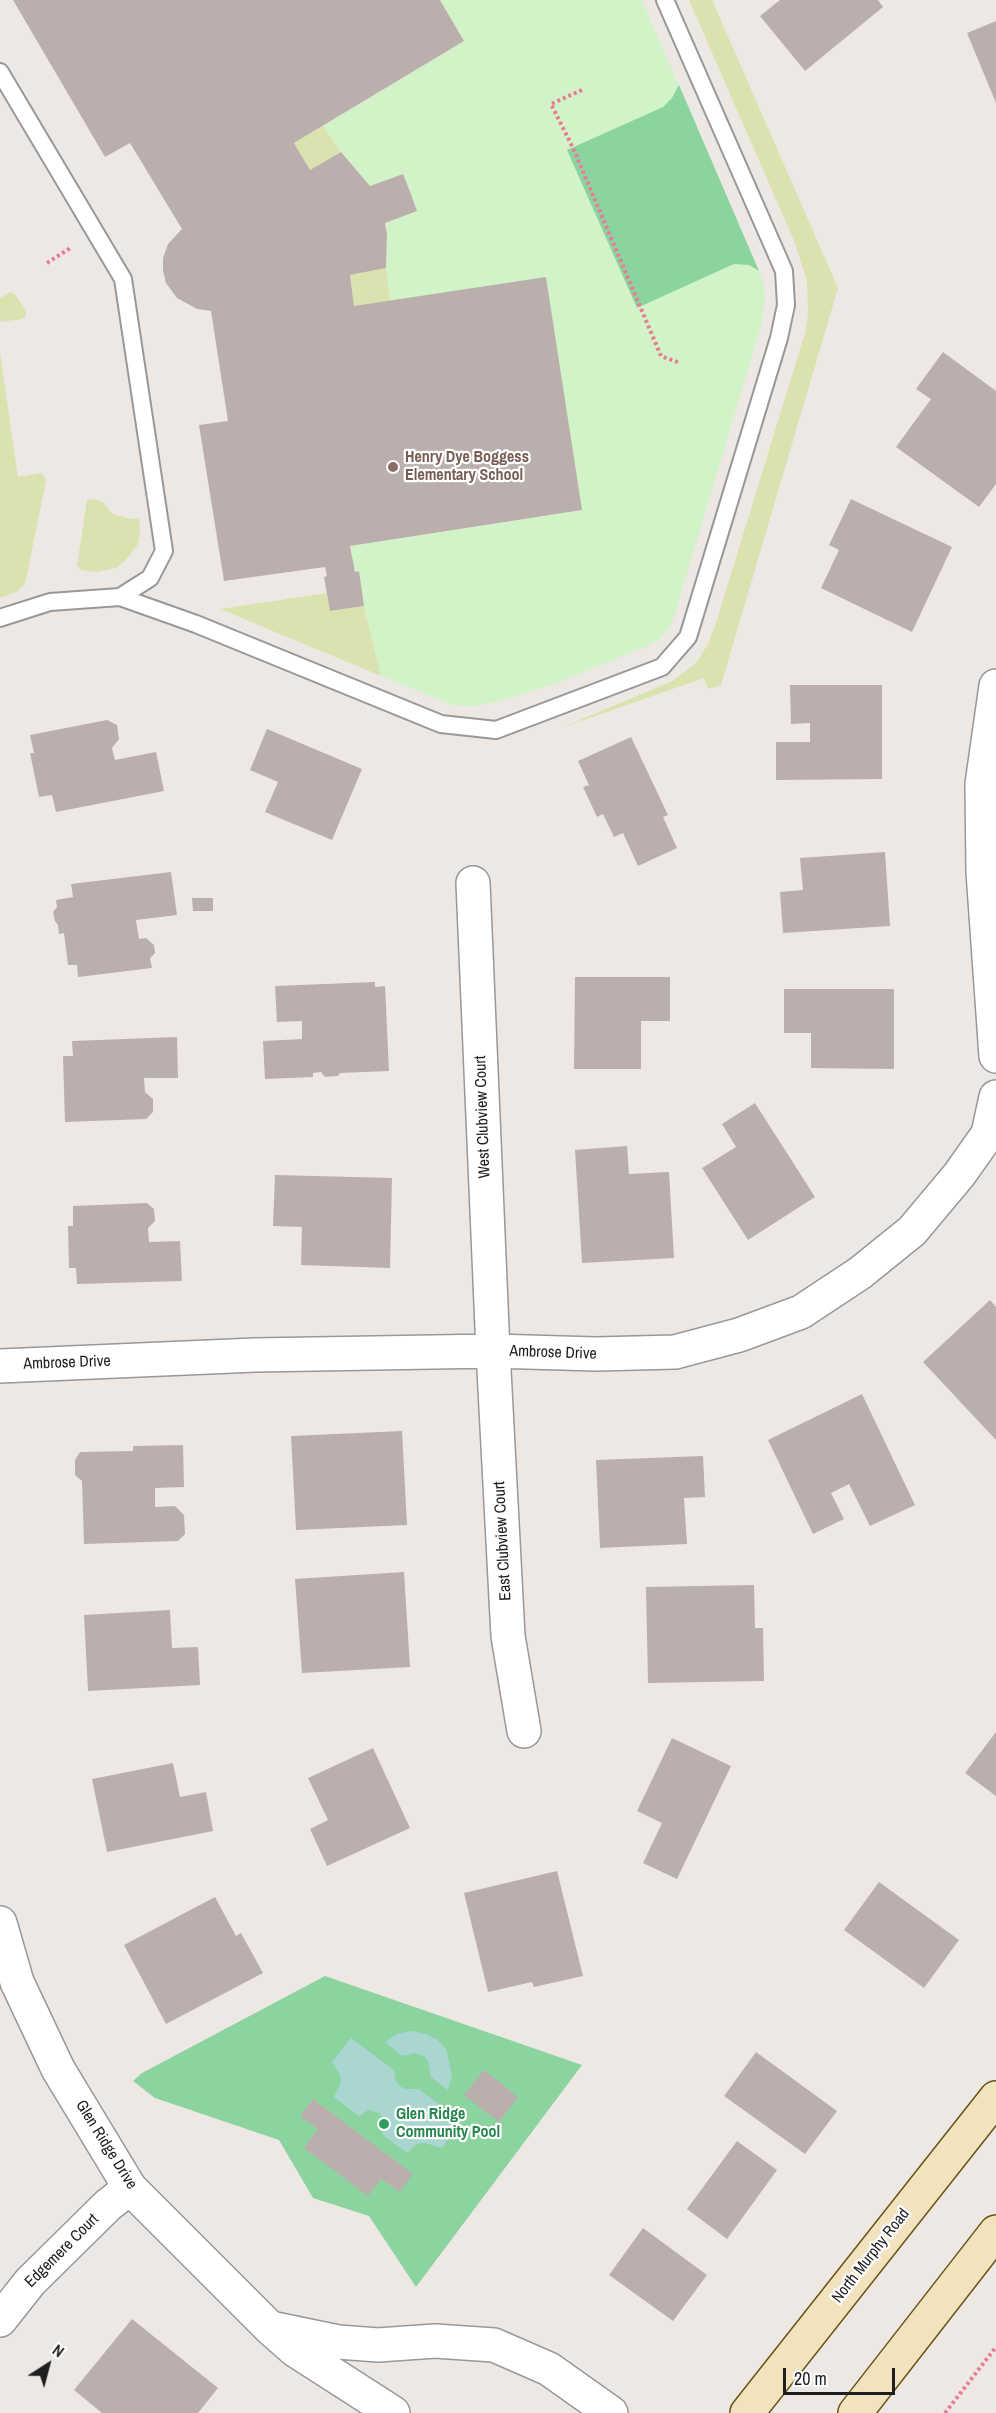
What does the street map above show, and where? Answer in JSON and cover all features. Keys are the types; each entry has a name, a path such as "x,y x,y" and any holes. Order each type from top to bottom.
{"main road":[{"name":"North Murphy Road","path":"747,2413 995,2102"},
{"path":"855,2413 996,2232"}],"street":[{"path":"996,686 982,784 983,872 996,1056"},
{"name":"West Clubview Court","path":"473,883 493,1351"},
{"name":"Ambrose Drive","path":"0,1366 255,1355 493,1351 596,1354 675,1352 739,1335 801,1312 860,1273 912,1231 959,1175 988,1134 996,1097"},
{"name":"East Clubview Court","path":"493,1351 508,1636 524,1731"},
{"name":"Glen Ridge Drive","path":"0,1923 17,1982 58,2069 130,2188 270,2328 295,2350 393,2413"},
{"name":"Edgemere Court","path":"0,2320 30,2282 108,2205 130,2188"},
{"path":"270,2328 338,2342 378,2344 435,2341 494,2345 549,2369 611,2413"}],"lane":[{"path":"0,618 50,602 120,597 196,624 441,724 496,730 662,667 688,638 779,338 786,305 784,271 665,0"},
{"path":"0,72 123,279 131,319 164,551 150,578 120,597"}],"path":[{"path":"582,90 551,104 581,166 662,356 680,363"},
{"path":"573,165 581,166"},
{"path":"47,263 75,245"},
{"path":"945,2413 996,2347"}],"green space":[{"path":"440,0 642,0 759,271 764,284 765,302 761,326 673,620 667,631 660,639 645,647 557,683 500,701 468,707 453,705 381,676 364,606 359,572 355,572 350,546 582,510 390,301 386,268 385,223 417,211 411,194 403,174 370,186 341,152 323,126 464,41"},
{"path":"689,0 712,0 838,288 721,685 708,689 704,678 561,728 672,681 695,664 707,646 805,333 808,315 807,281 795,243"},
{"path":"679,85 759,271 749,265 734,264 637,308 567,150 663,107 672,98"},
{"path":"323,126 341,152 310,170 294,143"},
{"path":"386,268 390,301 354,306 350,275"},
{"path":"10,292 15,294 26,311 26,316 22,319 0,322 0,298"},
{"path":"0,352 18,477 42,473 46,481 25,584 16,592 0,598"},
{"path":"94,499 104,503 111,513 132,519 139,518 140,533 138,544 125,561 116,568 96,572 81,570 77,565 87,500"},
{"path":"327,593 330,611 364,606 381,676 220,609"},
{"name":"Glen Ridge Community Pool","path":"325,1976 582,2065 416,2287 369,2216 313,2198 279,2140 155,2098 133,2081 142,2073"}],"water":[{"path":"412,2031 438,2040 447,2051 452,2077 448,2090 431,2077 428,2061 424,2056 415,2053 402,2056 385,2042 398,2034"},
{"path":"351,2038 394,2070 399,2086 406,2089 419,2089 461,2121 442,2148 425,2143 417,2144 407,2153 382,2134 386,2125 380,2113 368,2110 359,2116 334,2097 341,2082 340,2075 332,2062"}],"building":[{"path":"13,0 440,0 464,41 294,143 310,170 341,152 370,186 403,174 411,194 417,211 385,223 386,268 350,275 354,306 546,277 582,510 350,546 355,572 359,571 364,606 330,611 324,577 327,576 325,567 224,581 199,425 228,421 211,311 197,309 177,298 166,283 163,271 163,258 168,244 182,229 130,143 105,157"},
{"path":"780,0 878,0 883,7 805,71 760,16"},
{"path":"996,21 996,103 967,33"},
{"path":"943,352 996,391 996,484 979,507 896,447 931,399 916,389"},
{"path":"851,499 952,547 912,632 821,588 839,550 829,545"},
{"path":"790,685 882,685 882,779 776,780 776,742 810,742 810,723 791,724"},
{"path":"107,720 117,725 119,739 112,748 115,760 156,752 164,791 56,812 52,795 39,797 30,753 34,753 30,735"},
{"path":"267,729 362,769 332,840 265,812 278,782 250,770"},
{"path":"631,737 668,815 663,817 677,848 638,866 623,833 614,837 603,814 597,817 583,787 589,785 578,761"},
{"path":"885,852 890,926 783,933 780,892 803,890 800,858"},
{"path":"171,872 177,915 136,920 139,939 146,938 154,945 155,953 150,958 152,968 78,977 77,965 68,965 64,933 59,934 55,921 53,912 57,907 56,900 73,897 71,884"},
{"path":"192,898 213,898 213,911 193,911"},
{"path":"575,977 670,977 670,1021 641,1021 641,1069 574,1069"},
{"path":"375,982 375,987 385,986 389,1071 340,1073 338,1076 325,1077 321,1072 313,1073 313,1077 265,1079 263,1041 302,1039 302,1021 277,1022 275,986"},
{"path":"784,989 894,989 894,1069 811,1068 811,1033 784,1033"},
{"path":"177,1037 178,1078 144,1078 145,1092 153,1099 153,1112 146,1119 65,1122 63,1056 73,1056 72,1041"},
{"path":"755,1103 815,1197 748,1240 702,1168 736,1147 722,1124"},
{"path":"627,1146 629,1174 669,1172 674,1258 582,1263 575,1150"},
{"path":"275,1175 392,1178 390,1268 301,1265 302,1227 273,1226"},
{"path":"147,1203 154,1209 155,1221 148,1228 149,1242 180,1241 182,1281 77,1284 76,1268 69,1268 68,1226 73,1226 73,1206"},
{"path":"990,1300 996,1307 996,1440 923,1362"},
{"path":"862,1394 915,1505 870,1526 849,1484 831,1493 844,1519 813,1534 768,1440"},
{"path":"402,1431 407,1525 296,1530 291,1436"},
{"path":"183,1445 184,1487 155,1488 155,1507 175,1506 184,1515 185,1534 178,1541 84,1544 82,1481 75,1475 75,1460 80,1452 133,1451 133,1446"},
{"path":"703,1456 705,1497 684,1498 687,1544 600,1548 596,1460"},
{"path":"404,1572 410,1667 302,1673 295,1579"},
{"path":"754,1585 755,1628 763,1628 764,1681 648,1683 646,1587"},
{"path":"170,1610 172,1648 198,1647 200,1685 88,1691 84,1615"},
{"path":"996,1732 996,1796 965,1773"},
{"path":"672,1738 731,1766 677,1879 643,1863 662,1823 637,1811"},
{"path":"373,1748 410,1828 327,1866 310,1829 328,1820 308,1778"},
{"path":"173,1763 180,1797 206,1792 213,1831 107,1852 92,1779"},
{"path":"557,1871 583,1976 534,1987 532,1982 488,1992 464,1893"},
{"path":"879,1882 959,1940 924,1988 844,1930"},
{"path":"215,1897 236,1936 241,1933 263,1973 166,2024 124,1945"},
{"path":"756,2052 837,2111 805,2154 724,2096"},
{"path":"484,2070 518,2097 499,2122 464,2095"},
{"path":"313,2099 413,2174 400,2192 381,2179 368,2196 304,2148 318,2129 300,2116"},
{"path":"737,2141 777,2170 727,2239 687,2209"},
{"path":"643,2228 707,2275 673,2321 609,2275"},
{"path":"132,2319 218,2388 198,2413 102,2413 74,2390"}],"place":[{"name":"Henry Dye Boggess Elementary School","path":"393,467"},
{"name":"Glen Ridge Community Pool","path":"384,2124"}]}
